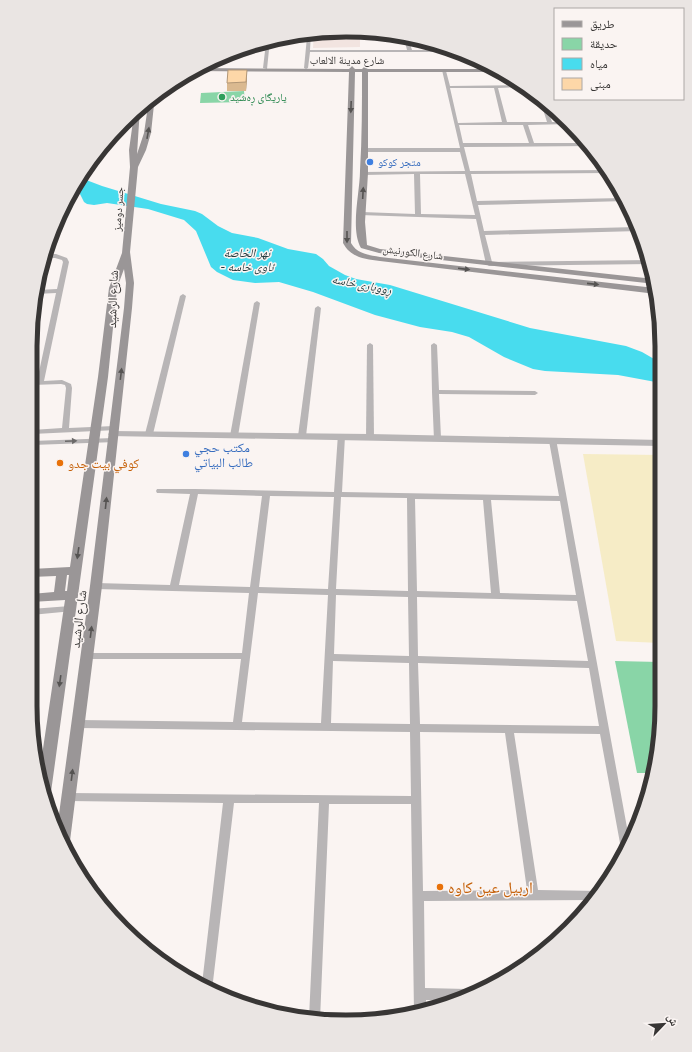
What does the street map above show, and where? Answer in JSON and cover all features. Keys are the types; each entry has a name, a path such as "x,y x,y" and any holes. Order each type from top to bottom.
{"main road":[{"name":"شارع مدينة الالعاب","path":"365,69 474,65"},
{"name":"شارع مدينة الالعاب","path":"213,67 352,69"},
{"name":"شارع الكورنيش","path":"352,69 347,243 349,248 358,254 380,259 650,290"},
{"name":"شارع الكورنيش","path":"365,69 365,130 362,214 362,240 364,246 370,249 488,264 648,281"},
{"name":"شارع مدينة الالعاب","path":"207,70 485,70"},
{"path":"134,168 141,155 146,140 150,107"},
{"path":"134,168 133,150 137,119"},
{"path":"351,129 365,130"},
{"name":"جسر دوميز","path":"126,247 131,184 134,168"},
{"name":"شارع الرشيد","path":"46,778 96,428 113,288 126,247"},
{"name":"شارع الرشيد","path":"64,832 88,656 129,289 126,247"},
{"path":"59,596 62,571"},
{"path":"37,573 76,571"},
{"path":"37,598 73,595"}],"street":[{"path":"364,38 365,51"},
{"path":"306,68 309,40"},
{"path":"407,43 410,51"},
{"path":"258,50 267,50 265,68"},
{"path":"308,51 437,51"},
{"path":"444,71 488,264 643,262"},
{"path":"448,87 514,86"},
{"path":"496,87 505,123"},
{"path":"547,111 550,123"},
{"path":"525,123 532,146"},
{"path":"456,124 559,123"},
{"path":"364,150 581,145"},
{"path":"364,173 468,174 602,172"},
{"path":"417,174 418,215"},
{"path":"474,203 618,200"},
{"path":"362,214 478,218"},
{"path":"481,233 631,229"},
{"path":"37,379 59,291 65,259 51,256"},
{"path":"42,292 59,291"},
{"path":"149,434 183,296"},
{"path":"234,436 257,303"},
{"path":"302,436 318,308"},
{"path":"370,345 370,437"},
{"path":"434,345 437,438"},
{"path":"37,383 62,382 69,386 65,430"},
{"path":"435,392 535,393"},
{"path":"37,432 96,428 113,434"},
{"path":"37,443 94,440 113,434 149,434 340,436 655,443"},
{"path":"326,727 340,436"},
{"path":"553,441 624,840"},
{"path":"160,491 563,499"},
{"path":"174,588 195,491"},
{"path":"237,726 266,493"},
{"path":"411,495 420,1006"},
{"path":"487,497 496,596"},
{"path":"96,586 581,598"},
{"path":"37,612 70,609"},
{"path":"88,656 246,656"},
{"path":"329,657 592,665"},
{"path":"79,724 604,730"},
{"path":"509,729 533,895"},
{"path":"70,796 416,800"},
{"path":"208,982 229,798"},
{"path":"315,1013 324,799"},
{"path":"418,896 590,895"},
{"path":"420,994 455,995"}],"shaded area":[{"path":"360,38 360,47 313,48 314,39"}],"green space":[{"name":"یاریگای ڕەشید","path":"244,91 245,102 200,103 201,93"},
{"path":"615,661 655,662 654,726 649,766 647,773 637,773"}],"sand":[{"path":"583,454 655,455 655,643 616,641"}],"water":[{"name":"نهر الخاصة - ئاوی خاسە","path":"85,180 161,204 195,211 232,233 258,238 288,249 316,254 329,266 356,279 390,285 530,328 626,346 642,352 655,360 655,382 618,375 533,369 504,357 469,337 452,332 420,327 375,315 313,292 279,282 255,283 233,280 217,272 211,267 196,231 184,220 148,209 107,203 94,205 84,202 78,191"}],"building":[{"path":"228,70 247,70 246,82 227,83"}],"place":[{"name":"یاریگای ڕەشید","path":"222,97"},
{"name":"متجر كوكو","path":"370,162"},
{"name":"مكتب حجي طالب البياتي","path":"186,454"},
{"name":"كوفي بيت جدو","path":"60,463"},
{"name":"اربيل عين كاوه","path":"440,887"}],"water label":[{"name":"ڕووباری خاسە","path":"362,284"}]}
